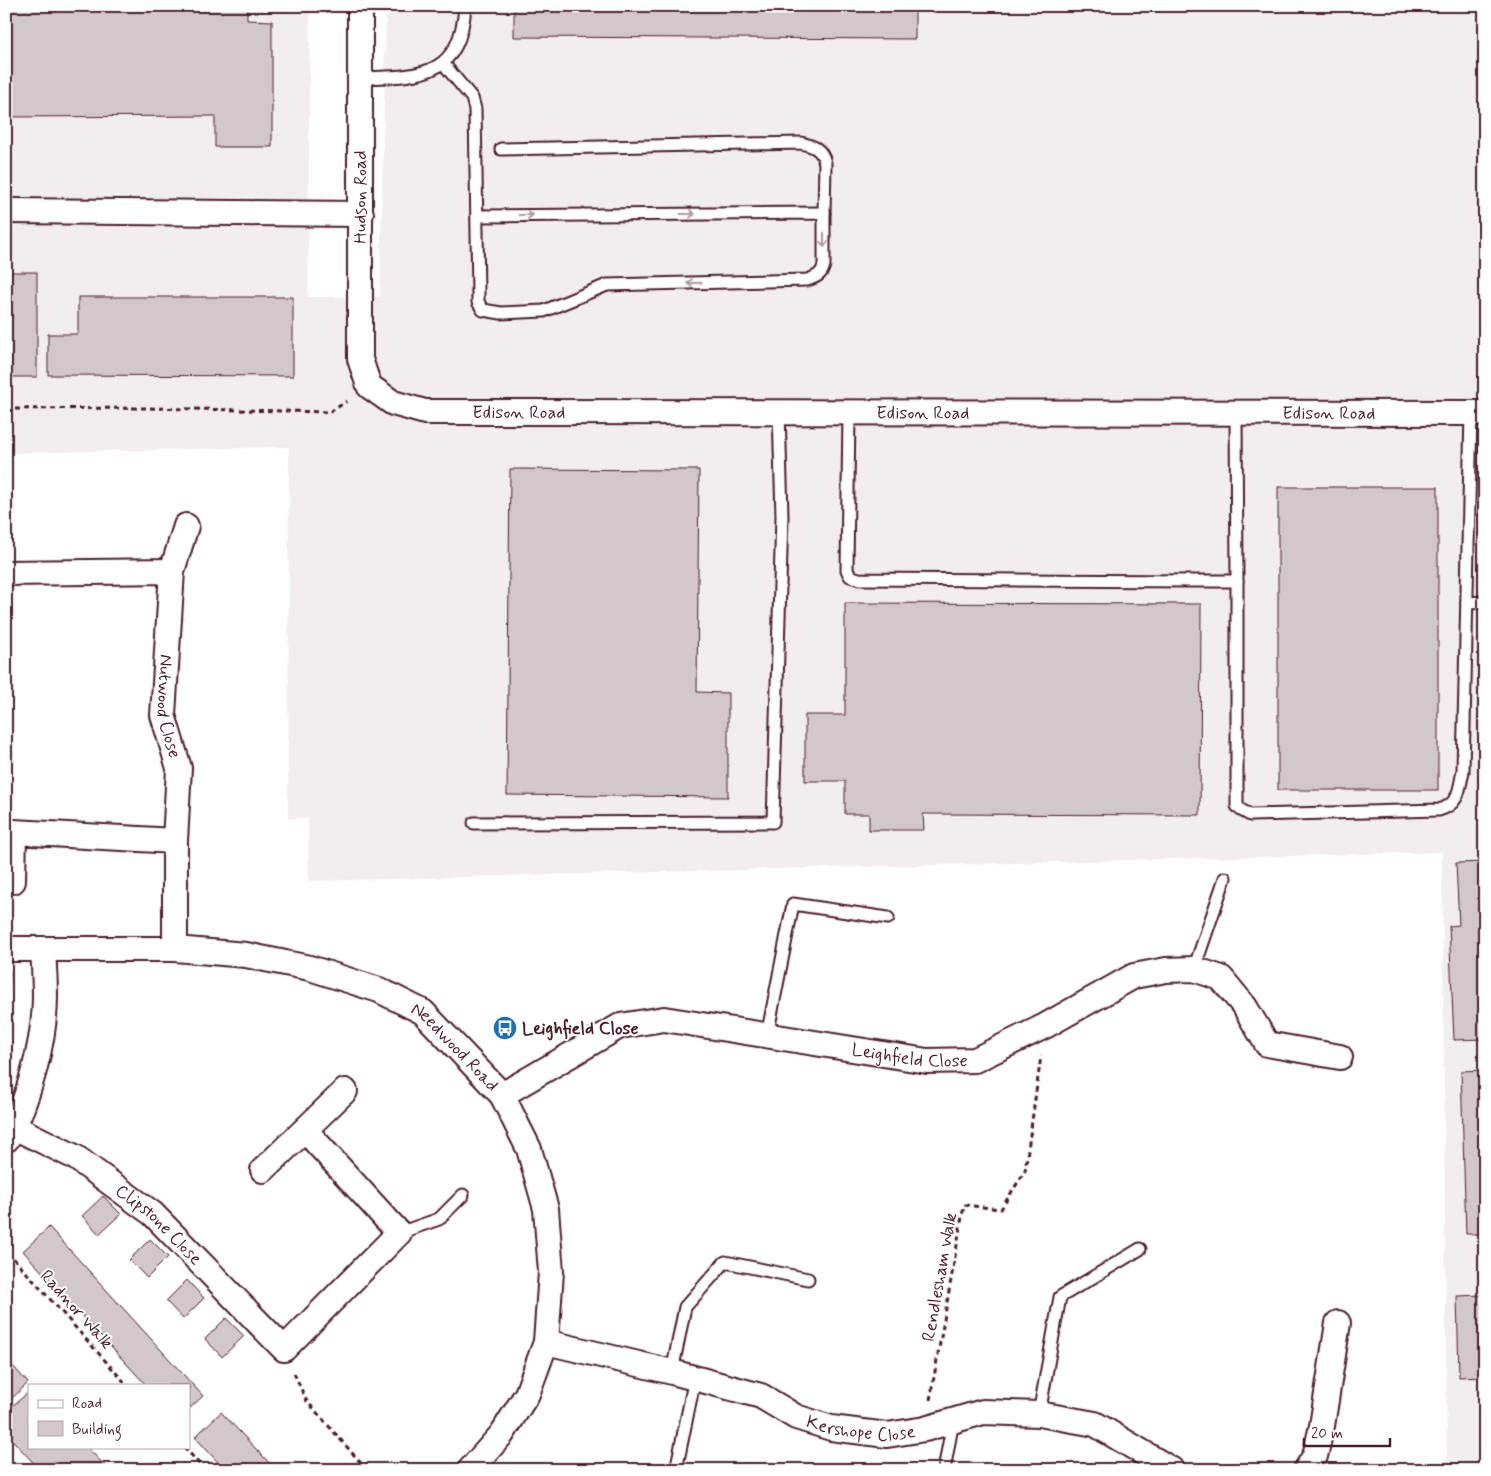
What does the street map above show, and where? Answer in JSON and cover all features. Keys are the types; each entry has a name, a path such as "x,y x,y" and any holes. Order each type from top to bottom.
{"street":[{"name":"Hudson Road","path":"360,6 360,358 369,386"},
{"path":"9,211 361,214"},
{"name":"Edison Road","path":"369,386 393,403 425,412 1478,413"},
{"name":"Nutwood Close","path":"175,949 175,841 179,768 163,715 172,571 186,526"},
{"path":"6,573 172,571"},
{"path":"13,881 10,831 175,841"},
{"name":"Needwood Road","path":"6,949 175,949 246,955 301,966 378,990 423,1012 502,1095 529,1149 546,1209 551,1272 546,1342 527,1394 502,1434 470,1470"},
{"path":"10,1133 37,1062 45,997 44,950"},
{"name":"Leighfield Close","path":"502,1095 620,1026 664,1019 927,1061 975,1060 1045,1026 1134,976 1166,970 1194,969 1221,978 1245,1007 1267,1044 1340,1057"},
{"path":"263,1170 345,1091"},
{"path":"284,1349 399,1233 305,1130"},
{"name":"Clipstone Close","path":"10,1133 75,1157 153,1214 284,1349"},
{"path":"1306,1470 1315,1456 1322,1426 1338,1323"},
{"name":"Kershope Close","path":"546,1342 672,1372 761,1396 796,1417 831,1428 888,1435 925,1429 982,1412 1039,1414 1095,1424 1172,1470"}],"lane":[{"path":"360,78 403,77 428,72 443,63 456,46 464,27 465,6"},
{"path":"443,63 472,98 475,109 478,302 483,310 501,312 544,311 607,285 807,280 823,270 825,163 824,156 812,145 801,143 501,149"},
{"path":"477,216 824,214"},
{"path":"474,823 773,822 782,516 780,412"},
{"path":"849,412 847,570 850,576 859,579 1238,581"},
{"path":"1236,413 1238,581 1237,806 1250,815 1439,810 1448,808 1455,802 1463,770 1467,603 1478,413"},
{"path":"1467,603 1485,602"},
{"path":"1194,969 1225,878"},
{"path":"767,1036 793,904 888,918"},
{"path":"399,1233 439,1219 463,1195"},
{"path":"1039,1414 1060,1298 1140,1249"},
{"path":"672,1372 686,1307 725,1262 808,1279"},
{"path":"676,1470 695,1378"},
{"path":"944,1470 953,1421"}],"path":[{"path":"6,409 147,408 330,412 369,386"},
{"name":"Rendlesham Walk","path":"925,1429 964,1205 1001,1209 1025,1171 1045,1026"},
{"name":"Radnor Walk","path":"6,1253 15,1260 126,1384"},
{"path":"284,1349 306,1400 367,1470"},
{"path":"185,1448 205,1470"}],"shaded area":[{"path":"6,6 310,6 308,297 380,297 386,6 1485,6 1485,1470 1447,1470 1442,852 309,881 308,819 288,818 289,447 6,453"},
{"path":"6,971 11,971 6,1019"}],"building":[{"path":"6,6 247,6 247,20 272,21 272,147 215,147 215,116 6,117"},
{"path":"514,6 915,6 915,39 514,37"},
{"path":"6,272 37,272 37,377 6,377"},
{"path":"78,297 293,297 293,376 48,375 48,334 78,334"},
{"path":"510,469 699,470 697,692 728,693 728,797 507,795"},
{"path":"1278,487 1438,487 1438,790 1278,790"},
{"path":"845,603 1201,604 1200,815 923,814 924,830 869,830 869,814 845,814 845,781 805,781 805,715 845,715"},
{"path":"1485,862 1485,1039 1454,1040 1449,926 1459,925 1456,863"},
{"path":"1485,1070 1485,1234 1466,1234 1461,1071"},
{"path":"103,1196 121,1214 99,1234 82,1216"},
{"path":"49,1227 203,1396 190,1408 190,1384 145,1384 23,1251"},
{"path":"150,1239 168,1257 147,1278 129,1260"},
{"path":"187,1280 204,1298 183,1319 166,1301"},
{"path":"1485,1295 1485,1376 1459,1377 1457,1296"},
{"path":"226,1318 244,1336 222,1357 205,1339"},
{"path":"6,1358 28,1383 6,1404"},
{"path":"28,1393 28,1448 88,1448 109,1470 40,1470 6,1433 6,1411"},
{"path":"221,1412 276,1470 225,1470 195,1437"},
{"path":"1452,1467 1485,1467 1485,1470 1452,1470"}],"place":[{"name":"Leighfield Close","path":"505,1028"}]}
